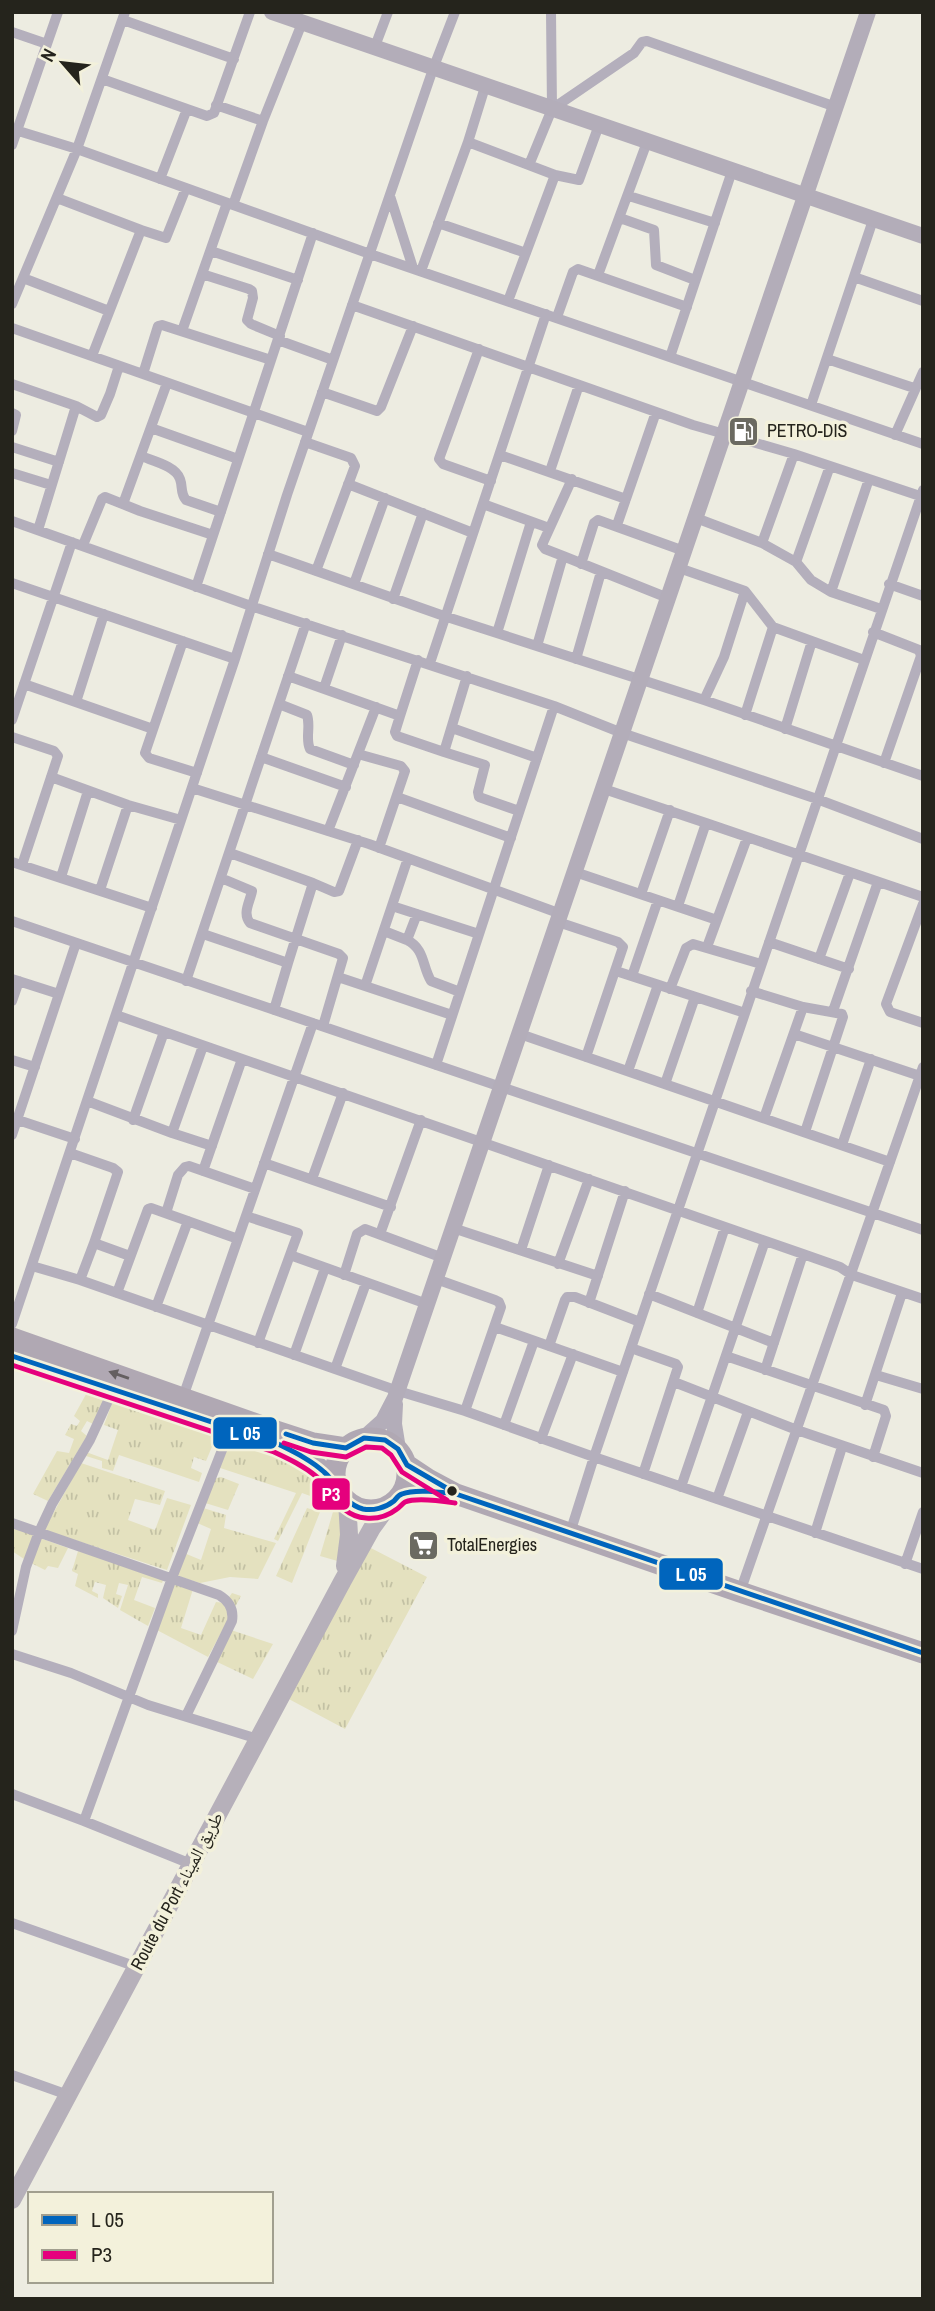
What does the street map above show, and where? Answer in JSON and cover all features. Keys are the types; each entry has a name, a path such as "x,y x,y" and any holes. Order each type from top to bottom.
{"highway":[{"path":"12,1338 304,1440 355,1443 380,1438 428,1479 456,1494 923,1653"},
{"path":"12,1356 231,1427 295,1452 320,1468 356,1506 366,1510 436,1491 456,1494"},
{"path":"342,1491 338,1461 355,1443"},
{"path":"395,1500 407,1480 402,1457"}],"main road":[{"name":"Route du Port طريق الميناء","path":"342,1491 349,1548 342,1582"},
{"name":"Route du Port طريق الميناء","path":"12,2200 342,1582 372,1528 395,1500"}],"street":[{"path":"12,145 58,12"},
{"path":"102,79 211,116 250,12"},
{"path":"272,12 923,236"},
{"path":"374,48 388,12"},
{"path":"12,1324 322,392 455,12"},
{"path":"529,165 552,109 551,12"},
{"path":"355,1443 383,1421 396,1395 868,12"},
{"path":"12,304 77,149 124,16 234,59"},
{"path":"182,331 302,23"},
{"path":"12,33 47,44"},
{"path":"552,109 634,53 642,42 647,41 836,107"},
{"path":"417,270 438,223 485,87"},
{"path":"216,105 262,121"},
{"path":"160,179 187,109"},
{"path":"468,142 579,180 599,125"},
{"path":"15,130 77,149 370,254 923,444"},
{"path":"598,275 647,142"},
{"path":"670,357 732,171"},
{"path":"508,301 555,174"},
{"path":"57,198 166,238 186,188"},
{"path":"390,196 417,270"},
{"path":"629,196 715,223"},
{"path":"620,218 654,230 656,265 695,280"},
{"path":"811,405 873,220"},
{"path":"438,223 526,253"},
{"path":"92,356 141,230"},
{"path":"196,587 313,233"},
{"path":"211,251 298,280"},
{"path":"519,811 479,797 485,765 397,736 395,732 400,716 444,616 529,367 574,270 578,268 687,306"},
{"path":"202,274 252,291 253,298 247,320 251,324 333,360"},
{"path":"854,277 923,301"},
{"path":"23,278 109,310"},
{"path":"352,305 656,412 869,480 922,494 751,991 570,1533"},
{"path":"143,374 158,326 165,325 271,360"},
{"path":"322,392 377,411 381,407 413,326"},
{"path":"12,328 255,412 351,458 355,466 316,571"},
{"path":"479,349 439,459 443,464 491,481"},
{"path":"827,359 914,388"},
{"path":"12,384 76,406 93,416 101,415 119,366"},
{"path":"895,435 923,372"},
{"path":"123,504 167,383"},
{"path":"550,471 579,385"},
{"path":"38,530 76,406"},
{"path":"617,525 656,412"},
{"path":"12,413 16,415 16,420 12,431"},
{"path":"151,428 238,458"},
{"path":"12,447 59,462"},
{"path":"762,543 794,454"},
{"path":"500,455 626,499"},
{"path":"141,456 173,469 180,475 182,496 186,500 221,512"},
{"path":"796,562 830,466"},
{"path":"12,473 51,485"},
{"path":"572,479 543,547 668,598"},
{"path":"831,592 869,480"},
{"path":"348,484 472,533"},
{"path":"13,712 54,597 102,499 108,497 213,535"},
{"path":"354,584 385,498"},
{"path":"483,505 549,528"},
{"path":"393,598 423,513"},
{"path":"696,518 762,543 796,562 811,580 843,598 881,609"},
{"path":"12,521 251,606 555,706 622,733 817,799 923,839"},
{"path":"581,564 596,521 617,525 684,551"},
{"path":"498,633 531,522"},
{"path":"268,554 444,616 704,700 923,775"},
{"path":"537,646 563,556"},
{"path":"678,568 745,591 773,627 864,660"},
{"path":"576,659 601,572"},
{"path":"12,583 235,659"},
{"path":"889,584 923,596"},
{"path":"704,700 724,657 745,591"},
{"path":"76,702 104,614"},
{"path":"187,981 306,623"},
{"path":"745,715 773,627"},
{"path":"873,632 919,650 921,656 918,680 884,763"},
{"path":"324,688 342,635"},
{"path":"183,641 145,753 146,756 197,774"},
{"path":"785,729 812,641"},
{"path":"288,676 400,716"},
{"path":"444,752 467,676"},
{"path":"24,684 153,729"},
{"path":"279,704 307,715 310,749 356,760 401,766 405,771 379,848"},
{"path":"436,1065 555,706"},
{"path":"328,831 376,707"},
{"path":"452,729 537,758"},
{"path":"12,737 56,752 58,756 17,863 152,908"},
{"path":"261,757 346,786"},
{"path":"51,777 128,805 181,820"},
{"path":"192,788 408,858 622,944 623,951 586,1057"},
{"path":"604,789 923,897"},
{"path":"61,877 88,791"},
{"path":"397,797 510,838"},
{"path":"100,890 128,805"},
{"path":"641,894 670,810"},
{"path":"678,906 706,823"},
{"path":"707,947 747,838"},
{"path":"230,853 334,892 339,891 358,840"},
{"path":"365,986 408,858"},
{"path":"575,872 717,920"},
{"path":"819,959 850,873"},
{"path":"183,1397 295,1077 343,962 341,956 250,923 246,911 252,891 221,878"},
{"path":"274,1010 313,883"},
{"path":"833,1012 878,883"},
{"path":"632,976 659,900"},
{"path":"923,904 886,1003 890,1012 923,1023"},
{"path":"392,906 479,934"},
{"path":"407,940 417,914"},
{"path":"12,921 923,1230"},
{"path":"384,931 416,946 422,954 431,981 460,992"},
{"path":"202,934 288,963"},
{"path":"769,942 849,969"},
{"path":"12,1135 15,1119 76,943"},
{"path":"670,989 686,948 693,944 761,964"},
{"path":"616,971 745,1013"},
{"path":"338,977 452,1015"},
{"path":"12,1001 15,980 59,993"},
{"path":"628,1071 658,985"},
{"path":"751,991 803,1007 842,1014 805,1132"},
{"path":"665,1084 695,997"},
{"path":"764,1118 803,1007"},
{"path":"116,1015 625,1191 923,1299"},
{"path":"133,1120 164,1032"},
{"path":"520,1034 890,1162"},
{"path":"740,1592 921,1071 871,1059 794,1034"},
{"path":"172,1133 203,1046"},
{"path":"203,1171 242,1059"},
{"path":"842,1145 871,1059"},
{"path":"12,1060 35,1067"},
{"path":"312,1180 343,1094"},
{"path":"88,1101 133,1120 212,1146"},
{"path":"15,1119 75,1139"},
{"path":"380,1234 421,1121"},
{"path":"70,1153 118,1172 80,1280"},
{"path":"264,1163 391,1207"},
{"path":"521,1250 549,1165"},
{"path":"166,1213 181,1169 189,1166 255,1189"},
{"path":"558,1264 589,1179"},
{"path":"589,1303 625,1191"},
{"path":"117,1293 148,1209 238,1239"},
{"path":"246,1216 298,1233 258,1343"},
{"path":"156,1307 188,1221"},
{"path":"697,1313 725,1227"},
{"path":"453,1228 598,1276"},
{"path":"344,1275 360,1231 365,1229 443,1258"},
{"path":"681,1487 765,1241"},
{"path":"94,1243 130,1256"},
{"path":"765,1370 803,1254"},
{"path":"290,1255 427,1304"},
{"path":"32,1266 80,1280 335,1369 396,1395 465,1411 923,1569"},
{"path":"295,1355 325,1268"},
{"path":"436,1279 499,1302 501,1307 465,1411"},
{"path":"335,1369 366,1283"},
{"path":"865,1405 902,1293"},
{"path":"649,1294 774,1342"},
{"path":"550,1346 568,1297 640,1322"},
{"path":"495,1327 623,1372"},
{"path":"504,1425 534,1341"},
{"path":"632,1348 678,1367 643,1474"},
{"path":"541,1439 573,1354"},
{"path":"726,1356 884,1410 887,1413 873,1457"},
{"path":"876,1375 923,1390"},
{"path":"674,1382 842,1447 923,1474"},
{"path":"12,1631 26,1567 39,1532 52,1504 90,1440 113,1390"},
{"path":"396,1395 394,1424 402,1457"},
{"path":"718,1499 748,1412"},
{"path":"85,1821 172,1578 231,1427"},
{"path":"815,1533 842,1447"},
{"path":"905,1563 923,1512"},
{"path":"12,1523 172,1578 229,1602 233,1614 230,1626 186,1716"},
{"path":"12,1654 71,1673 128,1698 257,1739"},
{"path":"12,1794 191,1864"},
{"path":"12,1923 136,1967"},
{"path":"12,2075 68,2095"}],"green space":[{"path":"90,1387 106,1395 93,1424 87,1421 81,1431 87,1436 48,1501 33,1494 57,1451 69,1453 74,1439 65,1435 71,1424 77,1426 80,1421 74,1416"},
{"path":"115,1395 219,1430 206,1461 194,1457 191,1468 202,1473 199,1482 119,1455 113,1471 102,1468 102,1461 86,1456 86,1452 108,1460 118,1430 104,1425"},
{"path":"228,1431 293,1458 323,1477 334,1489 341,1502 343,1515 341,1562 320,1556 335,1505 302,1493 278,1541 274,1539 296,1493 214,1466"},
{"path":"81,1463 165,1491 160,1505 135,1499 128,1520 155,1530 167,1498 191,1505 167,1570 44,1530"},
{"path":"221,1477 239,1484 228,1510 202,1502 210,1480"},
{"path":"200,1507 226,1515 224,1528 276,1543 258,1579 230,1577 200,1583 175,1575 184,1553 201,1560 211,1529 195,1522"},
{"path":"307,1508 320,1512 292,1583 276,1576"},
{"path":"15,1528 34,1535 24,1559 12,1551 12,1534"},
{"path":"40,1538 68,1548 58,1568 48,1566 45,1570 31,1563"},
{"path":"367,1546 427,1577 345,1729 285,1697"},
{"path":"78,1551 164,1578 162,1583 142,1577 134,1600 155,1608 148,1626 120,1610 128,1585 119,1583 116,1594 122,1596 118,1608 103,1598 106,1585 95,1582 92,1591 98,1594 98,1598 75,1586 78,1574 72,1571"},
{"path":"172,1581 193,1589 181,1628 201,1635 216,1602 225,1603 232,1593 241,1596 208,1657 155,1629"},
{"path":"231,1630 273,1644 253,1679 213,1660"}],"transit line":[{"path":"12,1356 278,1444 319,1468 350,1503 363,1509 383,1507 407,1492 456,1494 923,1653"},
{"name":"P3","path":"12,1365 274,1452 312,1473 343,1508 357,1516 382,1517 405,1502 416,1500 455,1503"},
{"path":"286,1434 313,1443 346,1448 364,1438 385,1440 398,1449 407,1465 455,1493"},
{"name":"P3","path":"284,1443 311,1452 346,1457 366,1447 382,1448 391,1455 402,1472 447,1500"}],"place":[{"name":"PETRO-DIS","path":"744,431"},
{"name":"TotalEnergies","path":"424,1545"}]}
